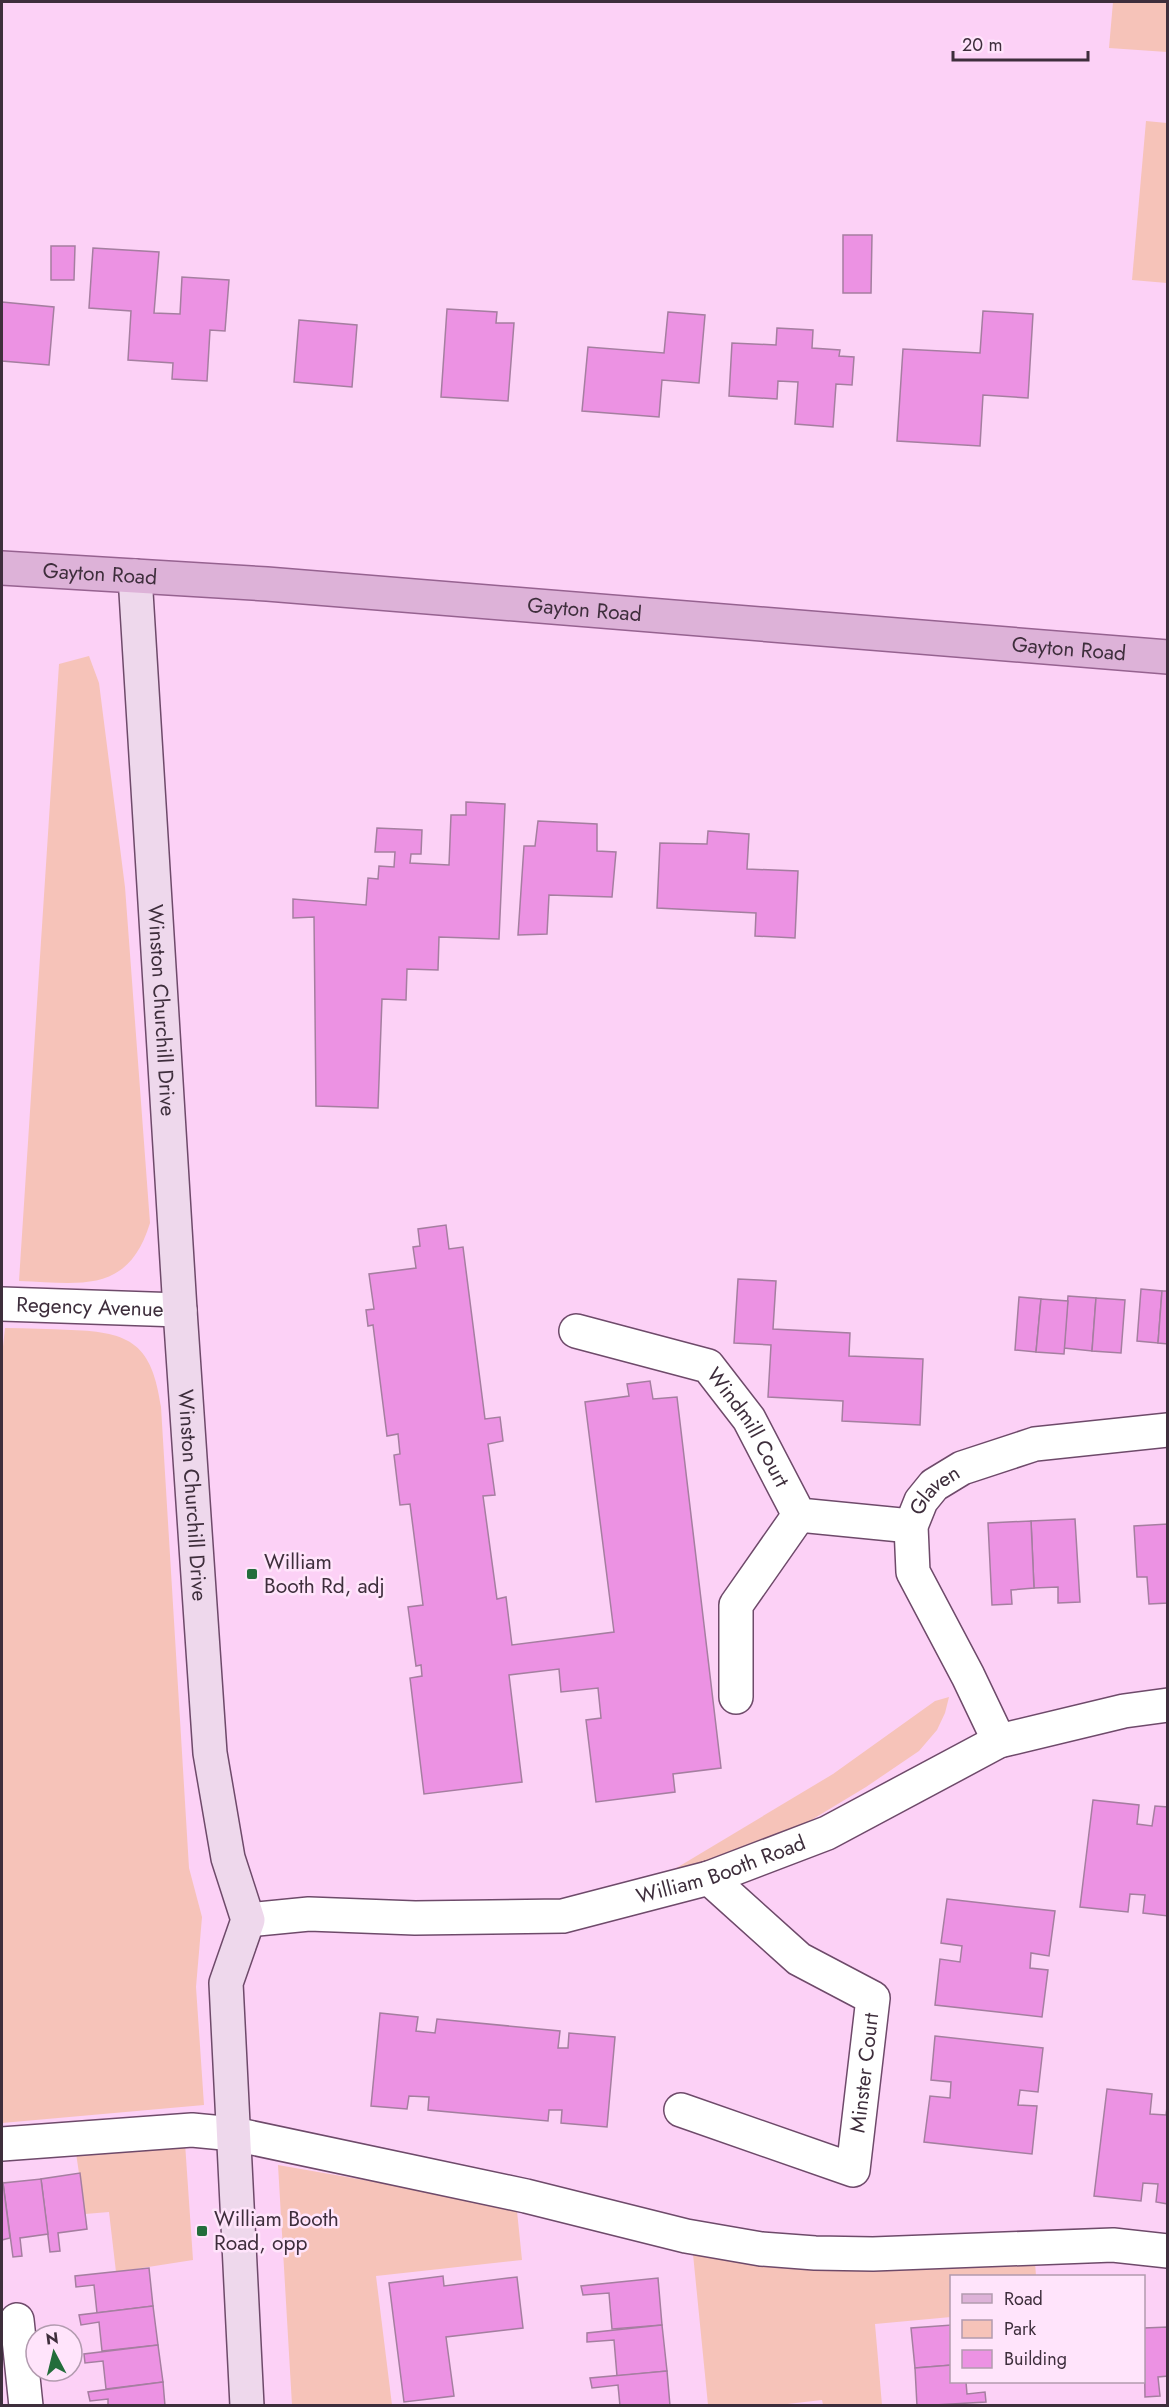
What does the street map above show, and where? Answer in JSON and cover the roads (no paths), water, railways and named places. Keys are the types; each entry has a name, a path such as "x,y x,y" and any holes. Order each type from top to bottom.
{"main road":[{"name":"Gayton Road","path":"2,568 279,584 1167,657"}],"street":[{"name":"Winston Churchill Drive","path":"135,576 210,1753 228,1858 248,1920"},
{"name":"Regency Avenue","path":"2,1304 180,1310"},
{"name":"Windmill Court","path":"576,1331 708,1366 749,1419 799,1515"},
{"name":"Glaven","path":"999,1741 969,1676 913,1572 911,1526 921,1501 934,1485 962,1468 1035,1444 1167,1430"},
{"path":"736,1697 736,1605 799,1515 911,1526"},
{"name":"William Booth Road","path":"248,1920 309,1914 415,1918 563,1916 709,1878 827,1833 999,1741 1124,1711 1167,1705"},
{"name":"Minster Court","path":"681,2110 853,2170 873,1998 799,1959 709,1878"},
{"path":"247,2406 226,1983 248,1920"},
{"path":"2,2144 192,2130 234,2134 526,2196 686,2236 761,2249 873,2254 1113,2245 1167,2251"},
{"path":"16,2320 26,2406"}],"place":[{"name":"William Booth Rd, adj","path":"252,1574"},
{"name":"William Booth Road, opp","path":"202,2231"}]}
